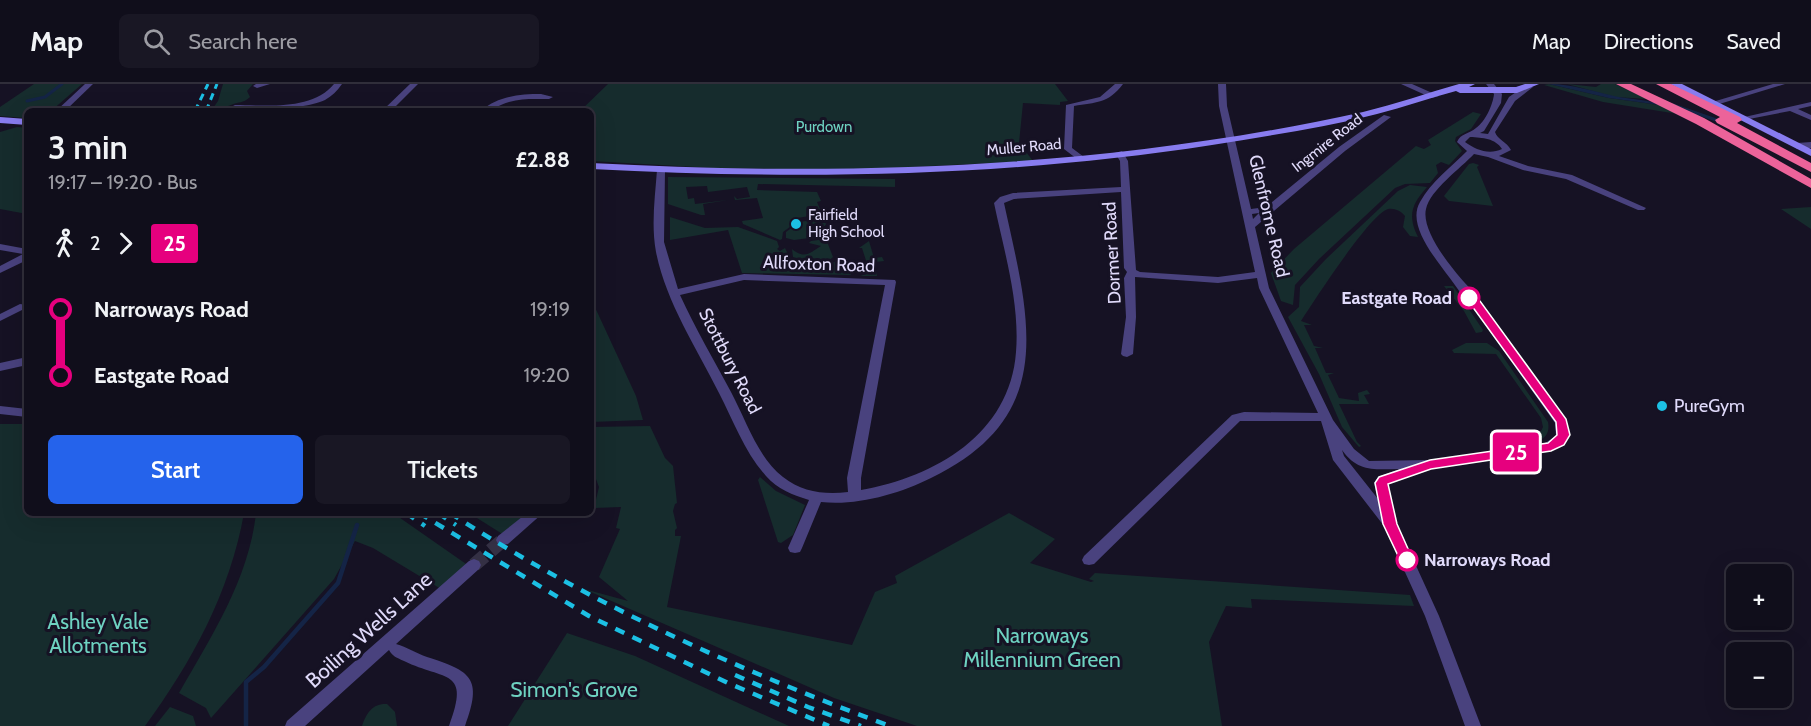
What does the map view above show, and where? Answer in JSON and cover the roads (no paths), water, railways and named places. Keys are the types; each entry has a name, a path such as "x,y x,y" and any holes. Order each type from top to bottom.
{"highway":[{"path":"1622,84 1648,90 1739,129 1811,168"},
{"path":"1635,84 1700,115 1811,175"},
{"path":"1674,85 1811,159"},
{"path":"1648,90 1811,184"}],"main road":[{"name":"Muller Road","path":"594,166 749,173 898,171 1080,157 1231,138 1359,115 1470,87 1492,86 1517,90 1532,85"},
{"path":"1674,85 1811,153"},
{"path":"0,120 24,122"}],"street":[{"path":"63,108 89,84"},
{"path":"257,86 266,84"},
{"path":"242,105 282,107 307,103 328,94 338,84"},
{"path":"389,108 414,84"},
{"path":"1080,157 1068,149 1070,106 1106,99 1119,84"},
{"path":"1213,84 1222,84"},
{"name":"Glenfrome Road","path":"1222,84 1222,98 1266,294 1326,417 1350,452 1380,471 1390,524"},
{"path":"1405,84 1434,96"},
{"path":"1713,103 1781,84"},
{"path":"1493,138 1491,132 1512,99 1532,85"},
{"path":"1492,86 1499,96 1497,103 1481,129 1463,138 1461,142 1473,150 1518,166 1581,182 1641,208"},
{"path":"1470,87 1486,93 1497,103"},
{"path":"490,108 509,99 528,96 549,97"},
{"path":"1744,118 1811,104"},
{"path":"1790,108 1811,118"},
{"name":"Ingmire Road","path":"1250,227 1371,122 1387,117"},
{"path":"1470,135 1493,138 1506,145 1508,148 1505,152"},
{"path":"1797,146 1811,145"},
{"path":"1430,464 1368,485 1353,476 1355,465 1430,464 1543,449 1557,444 1563,435 1562,422 1475,303 1465,294 1466,291 1430,241 1423,226 1420,215 1423,205 1473,150"},
{"path":"1489,154 1505,152 1520,162 1545,172"},
{"name":"Dormer Road","path":"1119,153 1124,161 1129,268 1132,272 1129,278 1131,317 1127,354"},
{"name":"Stottbury Road","path":"661,170 660,243 666,270 675,293 764,466 774,478 788,488 832,500 855,497 912,482 948,467 977,445 1005,410 1019,370 1021,320 1000,202 1013,196 1125,189"},
{"path":"1247,212 1269,209"},
{"path":"0,247 24,253"},
{"path":"0,270 24,256"},
{"path":"1132,272 1138,275 1218,280 1260,274"},
{"name":"Allfoxton Road","path":"675,293 744,278 891,282 854,478 855,497"},
{"path":"0,318 20,307 24,308"},
{"path":"0,368 24,362"},
{"path":"0,410 24,413"},
{"path":"1089,560 1236,418 1244,416 1326,417"},
{"name":"Glenfrome Road","path":"1326,417 1338,457 1390,524 1425,601 1473,726"},
{"path":"795,548 817,497"},
{"path":"503,540 532,516"},
{"name":"Boiling Wells Lane","path":"293,726 474,565"},
{"path":"396,650 453,672 462,678 468,694 457,726"}],"water":[{"path":"1549,84 1574,86 1660,105 1609,98"}],"waterway":[{"path":"27,101 45,97 62,84"},
{"path":"1673,105 1719,121"},
{"path":"246,725 246,682 264,667 338,583 357,525"}],"tunnel":[{"path":"474,565 503,540"}],"railway":[{"path":"196,108 208,84"},
{"path":"207,108 217,84"},
{"path":"410,516 425,526"},
{"path":"424,516 589,616 728,683 829,726"},
{"path":"442,516 456,525"},
{"path":"455,516 556,577 664,632 775,681 890,726"},
{"path":"735,675 808,707 861,726"}],"place":[{"name":"Fairfield High School","path":"796,224"},
{"name":"Eastgate Road","path":"1469,298"},
{"name":"PureGym","path":"1662,406"},
{"name":"Narroways Road","path":"1407,560"}],"park label":[{"name":"Purdown","path":"824,127"},
{"name":"Ashley Vale Allotments","path":"98,634"},
{"name":"Narroways Millennium Green","path":"1042,648"},
{"name":"Simon's Grove","path":"574,690"}]}
